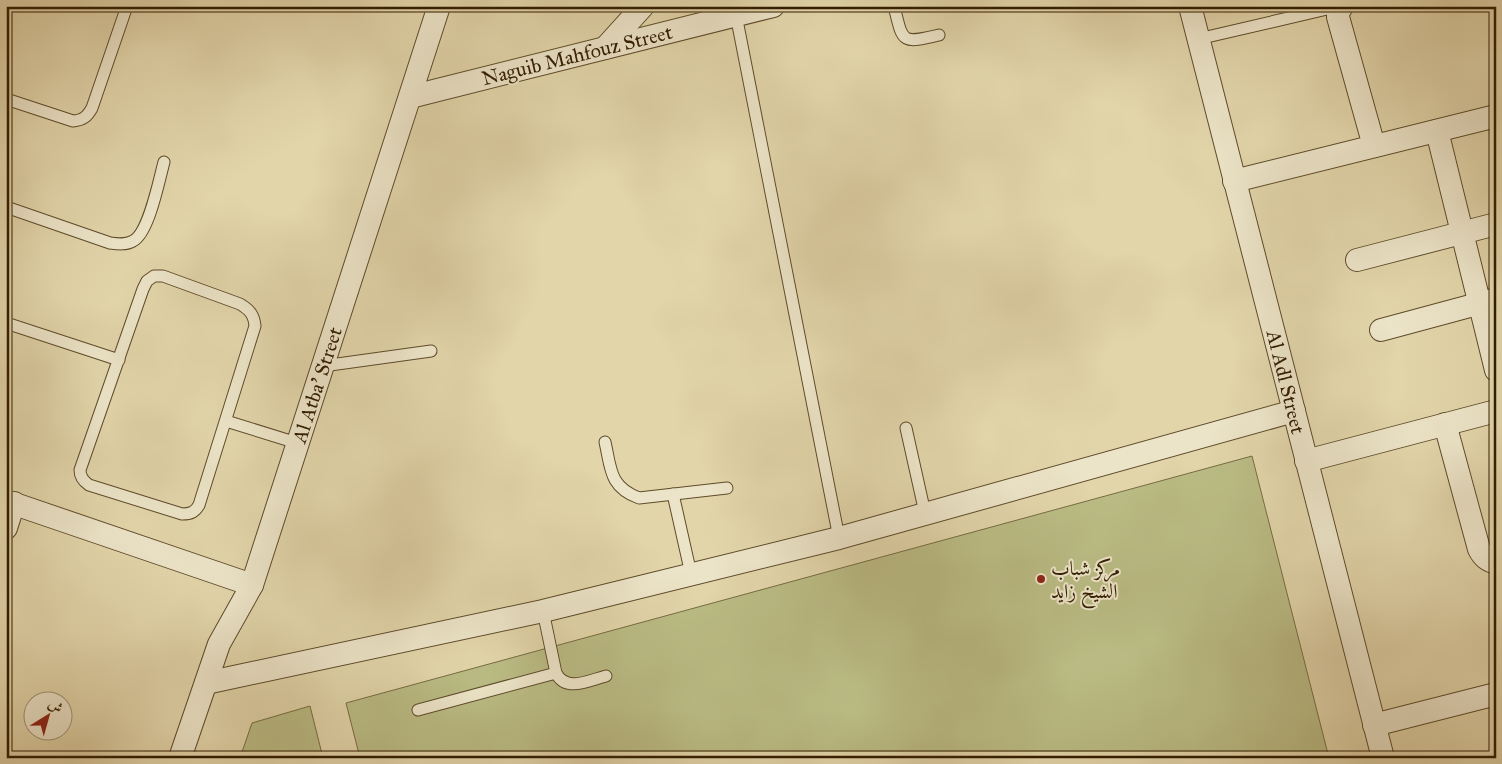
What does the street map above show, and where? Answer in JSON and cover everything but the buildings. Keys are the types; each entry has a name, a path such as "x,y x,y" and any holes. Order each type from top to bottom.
{"street":[{"name":"Al Atba' Street","path":"180,758 219,644 252,585 439,6"},
{"path":"605,48 643,6"},
{"name":"Naguib Mahfouz Street","path":"410,97 772,6"},
{"name":"Al Adl Street","path":"1190,6 1383,758"},
{"path":"1341,6 1338,18 1374,146"},
{"path":"1234,181 1496,116"},
{"path":"1437,131 1462,233 1487,301 1496,370"},
{"path":"1357,260 1496,224"},
{"path":"1381,330 1487,301"},
{"path":"206,683 543,611 839,538 1294,411"},
{"path":"1306,461 1496,411"},
{"path":"1445,424 1479,549 1488,560 1496,563"},
{"path":"6,528 10,502 252,585"},
{"path":"1374,725 1496,694"}],"lane":[{"path":"6,99 73,122 88,116 127,6"},
{"path":"894,6 904,37 916,40 938,35"},
{"path":"1198,39 1341,6"},
{"path":"736,15 839,538"},
{"path":"6,207 110,243 122,244 134,241 142,233 147,222 164,162"},
{"path":"154,276 164,276 240,304 248,309 254,317 255,326 196,511 182,514 89,485 80,476 80,470 118,360 143,289 147,281 154,276"},
{"path":"6,323 118,360"},
{"path":"323,366 431,351"},
{"path":"226,421 297,443"},
{"path":"906,428 926,513"},
{"path":"605,442 614,479 628,494 639,498 727,488"},
{"path":"673,494 691,574"},
{"path":"543,611 559,680 565,684 572,684 606,676"},
{"path":"418,710 556,673"}],"green space":[{"name":"مركز شباب الشيخ زايد","path":"1252,456 1329,758 360,758 346,703"},
{"path":"310,706 323,758 240,758 252,723"}],"place":[{"name":"مركز شباب الشيخ زايد","path":"1041,579"}]}
